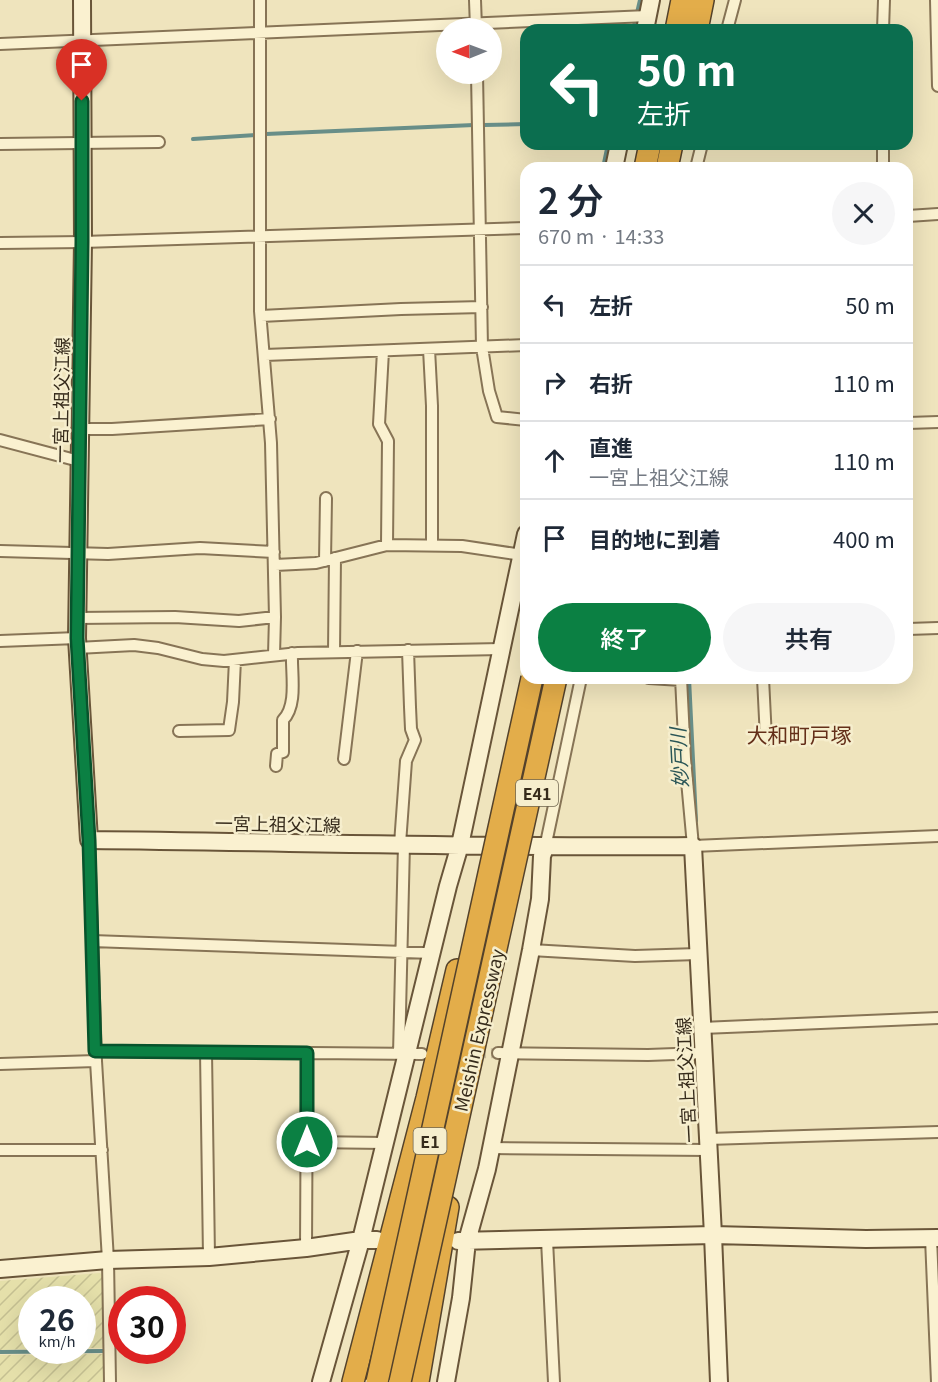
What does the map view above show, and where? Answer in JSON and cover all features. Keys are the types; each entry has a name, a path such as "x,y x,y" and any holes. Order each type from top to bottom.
{"highway":[{"path":"676,24 682,0"},
{"path":"698,24 703,0"},
{"path":"353,1382 427,1098 523,684"},
{"name":"Meishin Expressway","path":"377,1382 531,684"},
{"name":"Meishin Expressway","path":"400,1382 555,684"},
{"name":"E41","path":"418,1382 457,1160 562,684"}],"street":[{"name":"一宮上祖父江線","path":"82,0 82,242 77,643 89,840 460,844 545,848 693,846 719,1382"},
{"path":"260,0 261,316 270,419 274,655"},
{"path":"475,0 476,18"},
{"path":"729,24 735,0"},
{"path":"883,24 884,0"},
{"path":"936,0 938,86"},
{"path":"502,24 643,15"},
{"path":"0,44 436,27"},
{"path":"477,84 482,347 489,391 497,417 520,419"},
{"path":"0,144 159,142"},
{"path":"913,216 938,214"},
{"path":"0,243 520,228"},
{"path":"261,316 482,307"},
{"path":"265,355 520,345"},
{"path":"429,349 432,406 432,545"},
{"path":"383,351 379,424 388,441 387,545"},
{"path":"79,429 270,419"},
{"path":"913,423 938,422"},
{"path":"0,440 79,461"},
{"path":"326,498 334,652"},
{"path":"274,565 316,563 387,545 462,546 520,555"},
{"path":"0,551 126,554 200,548 274,552"},
{"path":"321,1382 369,1240 385,1143 460,844 520,564"},
{"path":"77,618 175,617 238,621 275,617"},
{"path":"913,629 938,628"},
{"path":"0,641 134,645 158,648 202,659 224,661 292,653 501,649"},
{"path":"408,650 411,729 415,740 406,761 402,844 402,951 409,1054"},
{"path":"344,759 357,651"},
{"path":"276,766 277,754 283,752 283,720 289,714 291,700 292,653"},
{"path":"179,731 228,730 233,702 235,660"},
{"path":"446,1382 461,1298 462,1240 487,1169 504,1053 531,950 540,898 542,856 580,684"},
{"path":"681,684 693,846 938,836"},
{"path":"763,684 766,739"},
{"path":"89,840 96,1056 108,1260 110,1382"},
{"path":"92,941 432,952"},
{"path":"531,950 635,956 698,954"},
{"path":"702,1028 938,1018"},
{"path":"0,1064 96,1056 206,1052 409,1054"},
{"path":"206,1052 209,1257"},
{"path":"306,1248 307,1053"},
{"path":"504,1053 648,1055 703,1053"},
{"path":"491,1148 708,1144 938,1132"},
{"path":"307,1142 385,1143"},
{"path":"0,1150 102,1150"},
{"path":"462,1240 713,1235 866,1239 935,1238 937,1382"},
{"path":"0,1269 108,1260 209,1257 369,1240"},
{"path":"547,1240 554,1382"}],"shaded area":[{"path":"100,1273 103,1276 104,1348 96,1348 96,1286 18,1286 18,1349 0,1350 0,1281"},
{"path":"96,1354 103,1354 104,1382 0,1382 0,1355 18,1355 18,1364 96,1364"}],"waterway":[{"name":"妙戸川","path":"634,24 640,0"},
{"path":"484,125 520,124"},
{"path":"266,134 474,125"},
{"path":"193,139 256,135"},
{"name":"妙戸川","path":"604,162 607,150"},
{"name":"妙戸川","path":"689,684 696,821"},
{"path":"0,1352 104,1351"}],"tunnel":[{"path":"446,1054 498,1053"}],"district":[{"name":"大和町戸塚","path":"799,734"}],"route":[{"path":"82,101 77,638 89,840 95,1051 307,1053 307,1142"}]}
